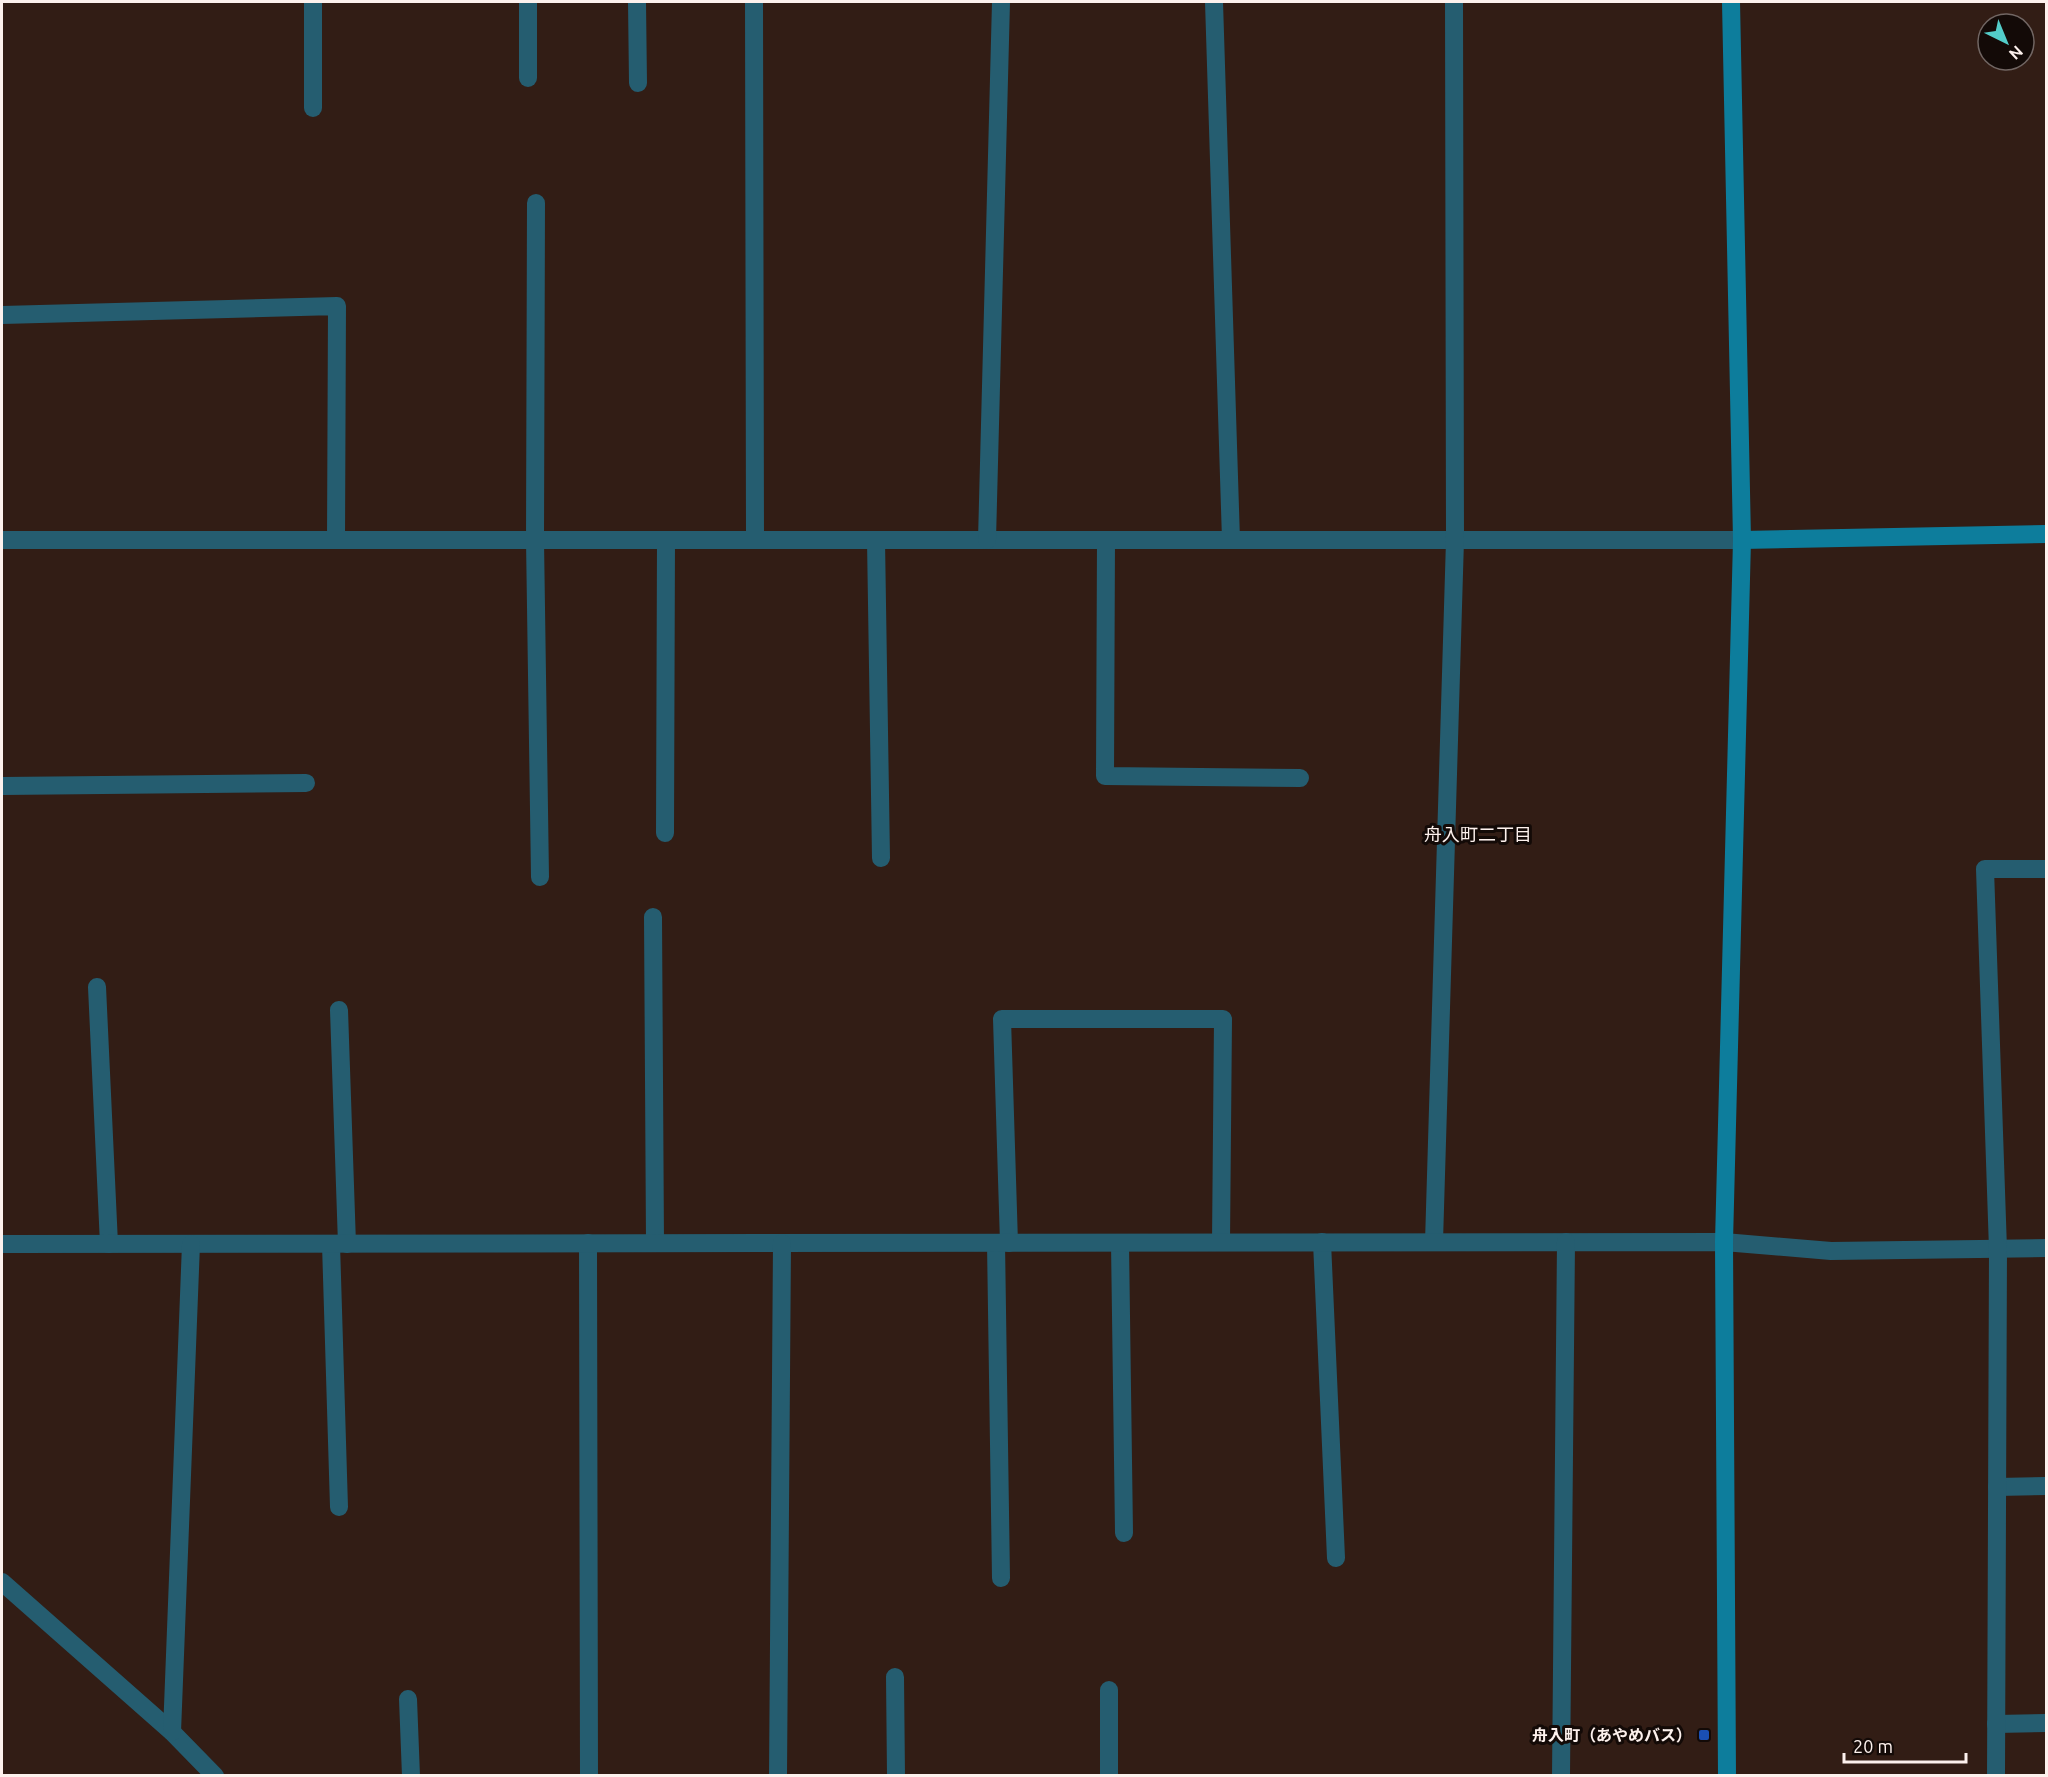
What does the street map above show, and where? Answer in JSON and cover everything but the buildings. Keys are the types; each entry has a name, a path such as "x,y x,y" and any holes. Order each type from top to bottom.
{"street":[{"path":"313,2 313,108"},
{"path":"528,2 528,78"},
{"path":"637,2 638,83"},
{"path":"754,2 755,540"},
{"path":"987,540 1001,2"},
{"path":"1214,2 1231,540"},
{"path":"1434,1242 1455,540 1454,2"},
{"path":"1727,1776 1724,1242 1742,540 1731,2"},
{"path":"536,203 535,540 540,877"},
{"path":"2,315 337,306 336,540"},
{"path":"2,540 1742,540 2046,534"},
{"path":"665,833 666,540"},
{"path":"876,540 881,858"},
{"path":"1106,540 1105,776 1300,778"},
{"path":"2,786 306,783"},
{"path":"1996,1776 1998,1249 1985,869 2046,869"},
{"path":"654,917 655,1243"},
{"path":"97,987 109,1244"},
{"path":"339,1010 339,1507"},
{"path":"1000,1578 1002,1019 1222,1019 1221,1242"},
{"path":"1322,1242 1336,1558"},
{"path":"1561,1776 1566,1242"},
{"path":"2,1244 1724,1242 1831,1251 2046,1248"},
{"path":"778,1776 782,1243"},
{"path":"1120,1243 1124,1533"},
{"path":"172,1732 191,1244"},
{"path":"588,1244 589,1776"},
{"path":"1997,1487 2046,1486"},
{"path":"2,1582 172,1732 215,1776"},
{"path":"895,1677 896,1776"},
{"path":"1109,1690 1109,1776"},
{"path":"408,1699 411,1776"},
{"path":"1996,1724 2046,1723"}],"place":[{"name":"舟入町（あやめバス）","path":"1704,1735"}],"district":[{"name":"舟入町二丁目","path":"1478,835"}]}
